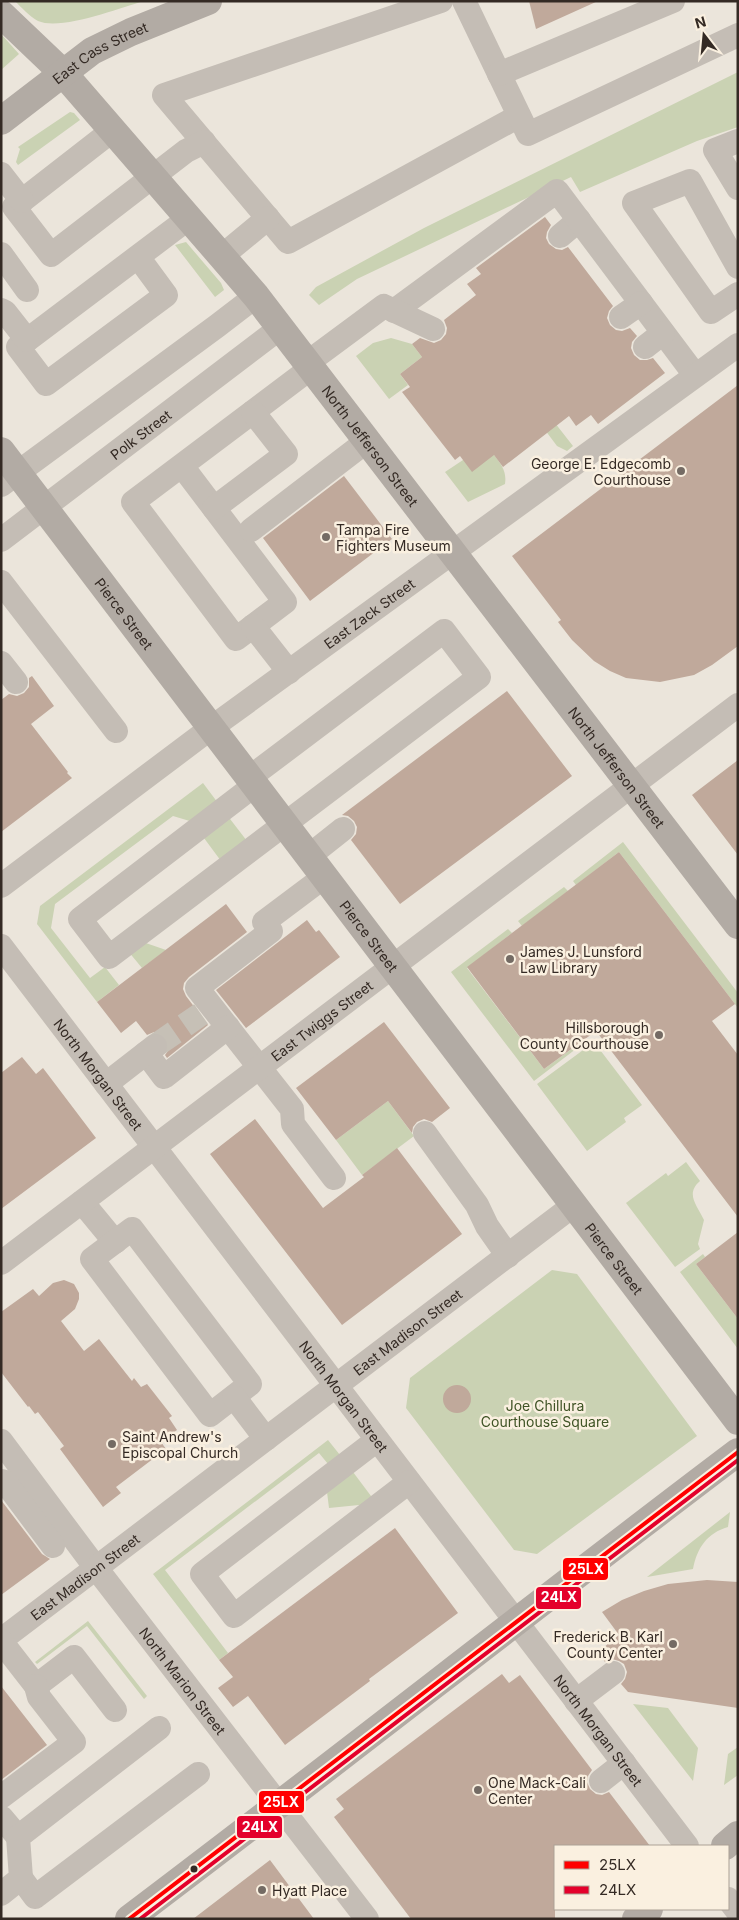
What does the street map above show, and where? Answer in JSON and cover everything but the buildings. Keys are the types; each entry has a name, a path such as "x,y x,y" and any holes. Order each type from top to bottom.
{"main road":[{"name":"East Cass Street","path":"1,121 92,51 198,3"},
{"name":"North Jefferson Street","path":"1,14 63,73 256,296 738,926"},
{"name":"Pierce Street","path":"7,469 44,508 738,1421"},
{"path":"129,1919 280,1805 516,1620 738,1452"},
{"path":"725,1845 738,1835"},
{"path":"636,1919 648,1910"}],"street":[{"path":"441,1 164,95 288,242 519,116"},
{"path":"464,1 528,134 738,35"},
{"path":"499,74 673,1"},
{"path":"113,130 14,207 51,254 186,151 204,142"},
{"path":"738,141 715,150 738,188"},
{"path":"1,174 22,201"},
{"path":"738,267 690,181 634,203 711,312 738,294"},
{"path":"394,311 557,191 696,376"},
{"path":"138,257 166,295 46,384 18,347 189,218"},
{"path":"222,256 268,218"},
{"path":"560,236 579,220"},
{"path":"1,254 28,290"},
{"path":"7,469 256,296"},
{"path":"621,317 641,302"},
{"path":"182,466 285,602 236,639 133,502 253,412 384,306 432,329"},
{"path":"1,310 5,312 27,340"},
{"name":"Polk Street","path":"1,540 280,328"},
{"path":"645,347 664,332"},
{"name":"East Zack Street","path":"1,886 211,728 738,345"},
{"path":"214,508 286,454 253,412"},
{"path":"251,530 367,441"},
{"path":"1,582 116,731"},
{"path":"253,626 289,672"},
{"path":"444,631 479,677 284,824 109,957 80,918 444,631"},
{"path":"1,663 16,682"},
{"name":"East Twiggs Street","path":"1,1263 738,705"},
{"path":"334,1178 293,1124 292,1109 228,1027 203,1002 271,931 264,922 316,867 343,829"},
{"name":"North Morgan Street","path":"1,946 686,1845"},
{"path":"106,1084 151,1050 164,1076 228,1027"},
{"path":"425,1133 478,1205 486,1226 508,1256"},
{"path":"82,1202 115,1242"},
{"name":"East Madison Street","path":"1,1640 574,1205"},
{"path":"132,1229 250,1384 234,1397 210,1415 92,1259 132,1229"},
{"path":"234,1397 266,1439"},
{"path":"377,1440 202,1574 234,1616 409,1482"},
{"name":"North Marion Street","path":"1,1441 96,1568 366,1919"},
{"path":"1,1481 5,1482 53,1546"},
{"path":"1,1640 36,1686 39,1697 74,1742 2,1808 18,1837 21,1878 34,1897 198,1774"},
{"path":"36,1686 74,1657 115,1710"},
{"path":"576,1701 613,1673"},
{"path":"18,1837 159,1728"},
{"path":"600,1781 624,1763"},
{"path":"1,1894 21,1878"},
{"path":"729,1900 738,1912"}],"green space":[{"path":"15,1 144,1 75,21 48,23 35,19"},
{"path":"1,34 19,54 1,70"},
{"path":"738,72 738,127 697,141 580,192 571,177 357,279 319,305 309,295 316,287 424,228"},
{"path":"70,112 74,113 80,120 18,165 16,162 20,149 18,147"},
{"path":"186,242 221,283 224,290 215,297 175,245"},
{"path":"391,338 412,344 422,357 400,374 408,385 389,399 356,356 373,343"},
{"path":"555,423 573,446 567,451 557,446 545,430"},
{"path":"494,455 504,471 505,484 468,502 445,472 463,460"},
{"path":"203,783 218,803 193,822 173,816 55,904 51,928 90,978 105,967 119,985 97,1002 37,924 40,906"},
{"path":"227,815 247,841 221,861 201,834"},
{"path":"623,842 738,993 738,1008 619,852 576,885 573,881"},
{"path":"564,887 568,891 522,926 518,921"},
{"path":"508,929 512,933 467,968 544,1069 584,1040 585,1042 534,1081 451,972"},
{"path":"140,941 166,950 142,968 128,951"},
{"path":"594,1042 642,1105 624,1118 626,1122 587,1151 537,1084"},
{"path":"388,1101 414,1136 362,1175 336,1140"},
{"path":"686,1162 700,1181 693,1190 693,1195 704,1220 698,1244 700,1249 675,1267 626,1203 666,1173 668,1176"},
{"path":"703,1254 705,1257 696,1264 738,1319 738,1349 680,1272"},
{"name":"Joe Chillura Courthouse Square","path":"552,1270 577,1274 697,1436 537,1554 514,1550 406,1408 410,1378"},
{"path":"328,1440 340,1455 328,1464 319,1453 165,1570 228,1653 219,1660 153,1574"},
{"path":"353,1472 374,1500 361,1509 359,1505 329,1508 327,1492"},
{"path":"730,1512 728,1527 714,1533 704,1542 697,1554 693,1569 647,1577"},
{"path":"88,1621 147,1696 144,1699 87,1626 37,1664 35,1662"},
{"path":"633,1704 668,1708 698,1748 693,1781"},
{"path":"738,1747 738,1775 724,1785 728,1754"}],"tunnel":[{"path":"155,1046 201,1014"}],"transit line":[{"name":"25LX","path":"129,1919 738,1452"},
{"name":"24LX","path":"140,1919 738,1460"}],"place":[{"name":"George E. Edgecomb Courthouse","path":"681,471"},
{"name":"Tampa Fire Fighters Museum","path":"326,537"},
{"name":"James J. Lunsford Law Library","path":"510,959"},
{"name":"Hillsborough County Courthouse","path":"659,1035"},
{"name":"Saint Andrew's Episcopal Church","path":"112,1444"},
{"name":"Frederick B. Karl County Center","path":"673,1644"},
{"name":"One Mack-Cali Center","path":"478,1790"},
{"name":"Hyatt Place","path":"262,1890"}]}
